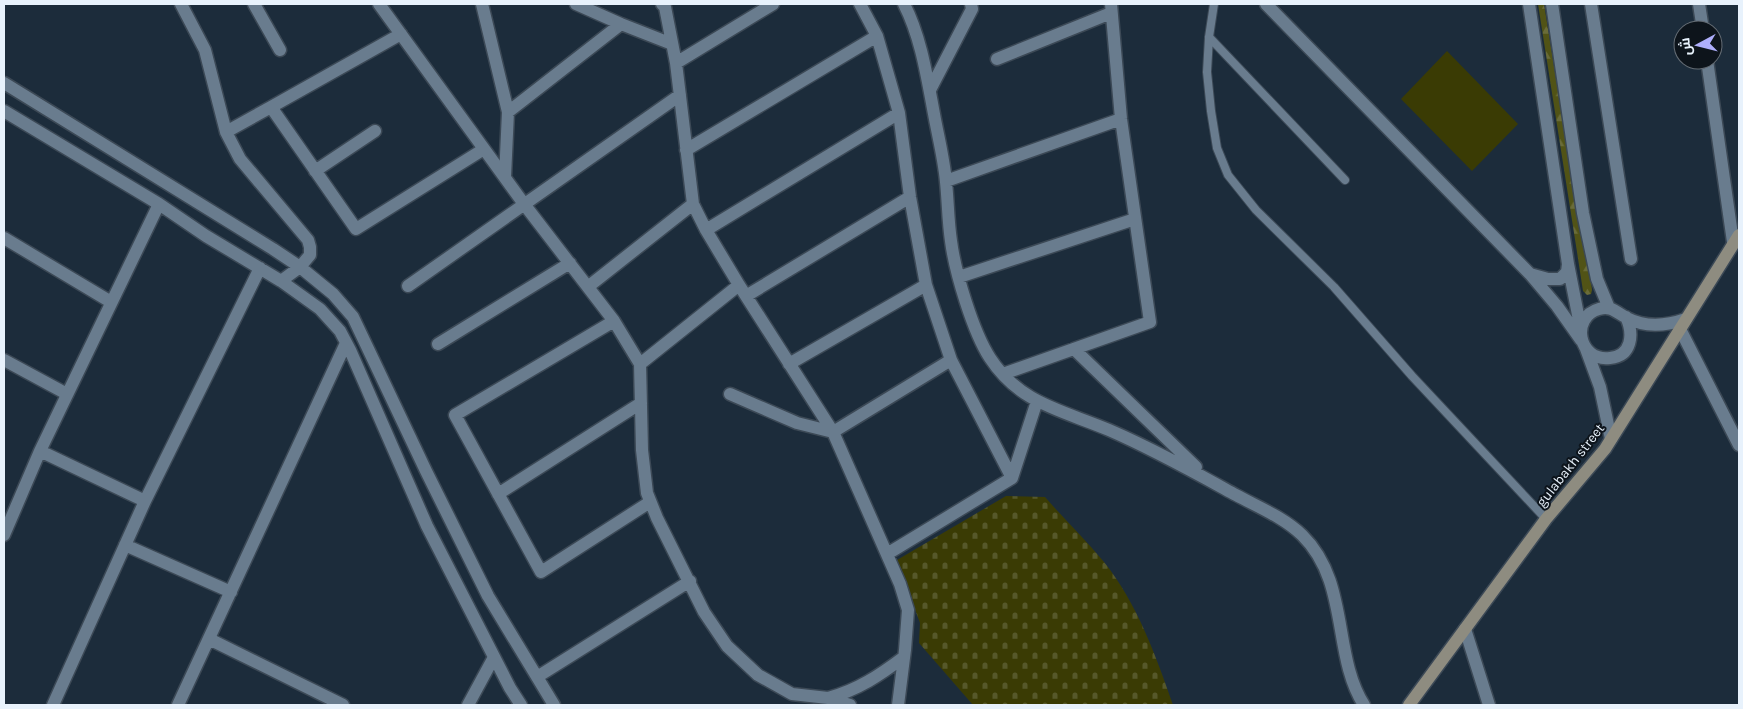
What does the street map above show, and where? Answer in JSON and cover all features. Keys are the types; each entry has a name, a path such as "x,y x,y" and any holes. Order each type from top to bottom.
{"street":[{"path":"181,4 206,50 226,132 240,159 308,240 310,255 300,266 281,281"},
{"path":"254,4 280,50"},
{"path":"379,4 524,204 589,286 623,333 640,364 642,450 647,493 704,612 727,646 758,675 792,694 828,698 850,705"},
{"path":"482,4 508,112 505,177"},
{"path":"576,4 672,44"},
{"path":"662,4 665,7 676,63 693,204 706,230 739,285 832,432 900,584 908,610 898,705"},
{"path":"676,63 773,4"},
{"path":"860,4 877,36 899,113 910,197 926,285 951,360 1012,478"},
{"path":"904,4 916,34 930,90 946,181 951,242 959,277 978,334 990,358 1014,386 1030,398 1167,457 1287,523 1302,536 1313,548 1331,585 1338,609 1350,673 1357,694 1364,705"},
{"path":"930,90 972,9 972,4"},
{"path":"1266,4 1530,274 1557,306 1594,356 1603,359 1613,358 1622,354 1632,336 1631,326 1626,317"},
{"path":"1529,4 1568,264 1583,340 1600,387 1611,439"},
{"path":"1552,4 1583,212 1597,279 1609,308"},
{"path":"1591,4 1631,259"},
{"path":"1699,4 1701,20"},
{"path":"997,59 1111,8 1121,118 1150,322 1003,374"},
{"path":"508,112 621,24"},
{"path":"226,132 401,34"},
{"path":"686,150 877,36"},
{"path":"1709,70 1736,238"},
{"path":"4,83 300,266 334,294 354,317 477,575 554,705"},
{"path":"408,286 680,95"},
{"path":"271,107 356,229 484,149"},
{"path":"4,110 281,281 320,309 340,331 427,526 510,688 522,705"},
{"path":"706,230 899,113"},
{"path":"946,181 1121,118"},
{"path":"315,171 375,131"},
{"path":"746,296 910,197"},
{"path":"4,535 40,451 159,204"},
{"path":"589,286 693,204"},
{"path":"959,277 1135,219"},
{"path":"4,238 111,302"},
{"name":"gulabakh street","path":"1410,705 1546,519 1605,449 1736,238"},
{"path":"438,344 570,263"},
{"path":"1530,274 1548,279 1560,279 1567,272 1568,264"},
{"path":"53,705 145,501 260,268"},
{"path":"640,364 739,285"},
{"path":"789,364 926,285"},
{"path":"1583,340 1584,321 1590,313 1599,309 1609,308 1641,323 1657,326 1683,324 1739,445"},
{"path":"614,321 455,415 541,572 650,502"},
{"path":"178,705 346,343"},
{"path":"1074,349 1208,480"},
{"path":"4,360 67,394"},
{"path":"730,394 797,423 832,432 951,360"},
{"path":"887,554 1012,478 1037,401"},
{"path":"498,494 641,403"},
{"path":"40,451 145,501"},
{"path":"125,545 231,592"},
{"path":"537,677 690,581"},
{"path":"1466,629 1489,705"},
{"path":"209,639 343,705"},
{"path":"468,705 494,657"},
{"path":"828,698 849,692 876,677 904,657"}],"lane":[{"path":"1214,4 1209,37 1207,72 1217,148 1228,176 1256,210 1334,287 1418,383 1546,519"},
{"path":"1209,37 1345,180"}],"green space":[{"path":"1538,4 1544,4 1577,210 1590,273 1592,290 1591,294 1587,295 1583,291"},
{"path":"1447,51 1518,124 1472,171 1401,99"},
{"path":"1006,496 1045,497 1104,562 1136,612 1173,705 973,705 919,643 920,623 897,560"}]}
